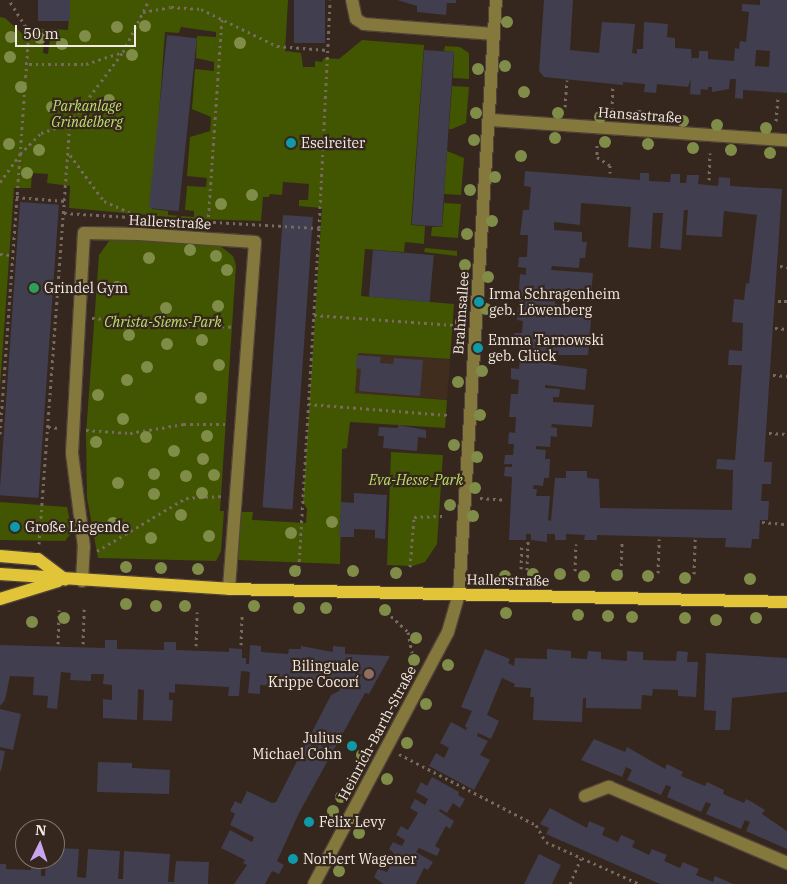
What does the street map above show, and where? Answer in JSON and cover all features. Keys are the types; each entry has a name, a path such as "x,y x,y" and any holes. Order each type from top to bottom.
{"main road":[{"path":"0,556 38,559 65,579"},
{"name":"Hallerstraße","path":"0,574 82,581 297,592 787,602"},
{"name":"Hallerstraße","path":"0,600 65,579"}],"street":[{"path":"352,0 356,19 364,24 494,34"},
{"name":"Brahmsallee","path":"459,594 496,0"},
{"name":"Hansastraße","path":"490,120 787,140"},
{"name":"Hallerstraße","path":"82,581 84,547 72,453 84,233 139,234 255,242 229,589"},
{"name":"Heinrich-Barth-Straße","path":"314,884 385,747 448,632 459,594"},
{"path":"585,796 609,787 787,863"}],"path":[{"path":"0,434 16,197 29,64 30,32 9,0"},
{"path":"0,182 20,154 41,134 70,123 123,52 148,0"},
{"path":"297,592 314,315 330,0"},
{"path":"143,12 171,7 201,9 277,46 327,50"},
{"path":"207,239 222,19"},
{"path":"29,64 86,64 123,52"},
{"path":"565,107 567,80"},
{"path":"612,110 613,86"},
{"path":"776,121 778,96"},
{"path":"39,544 70,155 70,123"},
{"path":"597,146 597,157 610,165 610,173"},
{"path":"709,180 710,153"},
{"path":"70,155 104,201 141,218"},
{"path":"16,197 65,201"},
{"path":"64,213 318,228"},
{"path":"139,234 141,218"},
{"path":"0,254 12,255"},
{"path":"780,266 787,266"},
{"path":"778,301 787,302"},
{"path":"314,315 455,325"},
{"path":"56,316 248,328"},
{"path":"775,328 787,329"},
{"path":"773,375 787,376"},
{"path":"308,404 448,415"},
{"path":"48,427 130,433 184,424 241,425"},
{"path":"769,433 787,434"},
{"path":"90,556 186,498 235,496"},
{"path":"480,498 506,500"},
{"path":"410,567 414,517 442,516"},
{"path":"762,522 787,524"},
{"path":"527,570 528,538"},
{"path":"658,573 659,539"},
{"path":"694,574 695,539"},
{"path":"621,572 622,541"},
{"path":"575,571 576,544"},
{"path":"521,569 522,546"},
{"path":"82,644 84,609"},
{"path":"58,644 59,610"},
{"path":"196,646 197,612"},
{"path":"241,646 242,613"},
{"path":"391,616 408,632 412,653"},
{"path":"385,747 536,825 546,842 640,884"},
{"path":"570,884 581,858"}],"shaded area":[{"path":"357,353 450,359 447,399 354,393"}],"green space":[{"name":"Parkanlage Grindelberg","path":"70,0 288,0 285,51 301,53 303,67 315,67 315,61 322,62 324,58 339,59 362,40 424,45 411,225 425,226 424,244 405,242 404,252 365,249 361,296 454,304 450,359 358,353 355,393 447,400 445,428 350,422 347,448 342,449 340,564 238,560 236,550 238,512 253,512 252,520 306,523 307,509 303,502 322,208 299,206 299,200 308,200 309,184 283,182 282,195 270,194 269,197 263,197 261,221 193,219 69,208 70,186 47,183 48,174 32,173 31,188 14,188 0,388 0,17 5,18 26,37 35,39 36,28 45,29 43,53 48,54 51,29 68,30","holes":["181,27 216,32 216,37 197,36 196,58 214,62 214,71 195,69 192,109 211,117 210,131 190,137 187,176 207,178 206,187 187,186 185,210 194,211 194,217 168,215 168,211 152,209 165,32 179,33"]},
{"path":"445,46 460,47 469,53 469,79 453,78 454,52 444,51"},
{"path":"452,86 469,87 466,123 449,129"},
{"path":"447,151 464,158 461,195 444,194"},
{"path":"444,203 461,204 458,238 431,236 432,227 442,227"},
{"name":"Christa-Siems-Park","path":"117,239 219,245 233,256 236,265 220,511 224,511 221,551 216,561 98,558 87,498 86,434 99,255 109,241"},
{"path":"425,248 457,251 457,256 424,252"},
{"name":"Eva-Hesse-Park","path":"391,452 443,455 437,544 425,562 413,566 387,565"},
{"path":"0,502 67,507 72,532 65,541 0,540"}],"building":[{"path":"38,0 70,0 70,21 38,21"},
{"path":"294,0 325,0 325,43 294,43"},
{"path":"397,0 456,0 456,3 447,3 446,15 417,12 417,6"},
{"path":"544,0 573,0 570,50 599,53 602,22 635,24 632,53 637,54 637,49 643,49 644,22 668,24 667,37 675,38 675,48 691,49 692,64 692,58 699,58 699,51 708,51 708,59 734,61 735,48 739,49 740,41 746,42 749,12 742,11 742,4 760,5 760,0 787,0 787,93 743,90 743,99 735,98 736,79 730,79 729,89 712,92 712,87 708,87 708,90 701,89 700,95 690,94 691,78 688,87 657,84 656,93 644,92 645,84 623,82 623,85 544,77 539,71","holes":["756,50 770,51 769,67 755,66"]},
{"path":"167,35 197,38 179,211 149,208"},
{"path":"424,50 454,52 442,227 412,225"},
{"path":"525,171 640,180 640,173 649,173 649,181 670,182 671,174 680,174 680,183 686,183 687,175 699,175 698,184 718,186 719,177 730,178 730,186 782,189 764,462 772,462 771,484 762,484 761,501 769,501 768,520 760,520 759,539 752,539 751,548 725,547 726,538 597,535 597,540 584,540 585,535 566,534 566,540 555,540 555,534 547,534 547,542 531,540 531,534 526,534 526,540 509,540 512,477 504,476 505,467 512,467 512,464 504,464 505,455 513,455 514,444 508,444 509,432 515,433 516,417 509,417 511,394 518,394 519,380 511,379 511,368 519,369 521,345 513,344 514,333 522,333 523,321 517,320 520,274 526,275 526,268 518,267 519,257 527,257 528,235 520,235 523,210 529,210 531,187 524,186","holes":["581,203 631,207 628,247 651,249 653,213 663,213 660,248 681,250 684,210 688,210 686,235 722,237 724,211 757,215 749,284 746,283 744,300 734,299 732,322 743,323 742,351 729,350 728,365 742,365 735,460 717,459 716,469 733,470 732,510 600,508 599,479 587,478 587,471 566,471 566,478 555,478 551,521 548,520 550,496 536,496 537,489 533,489 534,485 543,486 544,478 549,478 550,459 545,459 546,450 536,449 536,446 550,447 551,436 557,437 557,428 551,427 552,424 592,427 594,405 553,402 553,397 559,397 560,389 545,388 545,385 585,390 587,369 551,364 552,355 588,355 592,310 555,304 556,296 591,295 593,273 551,270 552,266 579,268 580,258 585,258 587,242 582,242 582,232 554,230 554,222 580,225"]},
{"path":"20,202 59,205 38,498 0,495"},
{"path":"283,215 313,217 292,509 263,507"},
{"path":"373,250 434,255 430,302 369,297"},
{"path":"357,355 381,357 380,363 393,364 394,358 423,360 420,396 359,391 361,369 356,368"},
{"path":"398,425 426,430 426,438 418,437 417,451 383,448 384,436 378,436 379,427 398,428"},
{"path":"354,493 387,495 385,539 375,538 375,530 354,529 354,537 339,537 341,502 354,503"},
{"path":"105,640 117,640 117,649 164,650 164,642 176,642 176,650 229,652 229,648 242,649 242,658 246,658 246,664 249,664 250,645 261,646 261,652 288,654 289,649 301,649 301,646 333,652 333,646 345,647 345,654 390,656 369,694 365,693 299,813 277,861 284,865 279,874 272,871 265,884 234,884 247,865 243,863 245,860 221,848 230,830 252,842 254,837 230,825 235,814 230,811 235,801 241,804 247,791 272,803 276,802 331,695 339,691 345,679 334,677 334,682 312,681 312,685 272,682 272,686 260,685 260,694 248,693 250,672 241,671 239,696 228,696 229,687 175,684 175,693 169,692 169,700 173,700 172,721 143,720 144,690 138,689 137,720 103,718 103,699 112,700 112,685 103,684 104,674 91,674 91,681 70,680 71,673 61,672 57,709 47,708 48,696 33,695 34,677 10,676 5,700 0,706 0,645 105,648"},
{"path":"485,649 510,659 508,663 514,666 515,658 547,659 547,649 571,651 571,658 587,659 588,651 601,652 601,659 627,661 627,651 643,652 643,660 676,661 677,651 688,652 687,662 698,662 696,697 678,696 678,690 653,689 652,696 642,695 641,709 586,708 586,698 583,698 582,722 533,720 534,697 530,697 531,688 514,687 515,684 502,678 487,715 499,721 491,739 478,733 477,736 488,741 480,755 490,760 474,790 429,766 436,753 444,758 449,748 440,743 451,722 466,730 467,728 465,726 472,711 461,707"},
{"path":"706,653 787,658 787,692 732,698 730,730 715,730 716,711 704,710"},
{"path":"0,709 21,714 13,750 0,747"},
{"path":"594,739 625,752 627,747 665,769 667,764 683,772 681,776 705,786 707,782 724,790 723,794 744,803 746,799 752,802 765,810 762,814 787,831 787,849 746,831 750,822 745,820 741,829 706,814 711,804 706,802 701,812 667,797 671,787 669,786 666,785 661,795 627,780 632,770 626,767 622,777 581,760"},
{"path":"0,750 5,751 1,771 0,771"},
{"path":"98,762 132,763 132,768 170,770 169,794 97,792"},
{"path":"432,777 459,792 458,795 465,799 460,808 453,803 447,813 440,809 439,811 454,821 450,829 446,826 435,846 440,849 437,856 419,848 416,852 433,862 428,870 424,868 416,884 383,884 374,877 378,869 387,872 396,855 389,849 393,842 402,846 405,840 396,835 401,826 408,830 418,813 410,808 415,799 425,805 428,799 416,792 421,782 427,786"},
{"path":"550,808 587,828 589,821 605,828 602,835 618,842 621,835 635,841 632,847 649,855 652,849 667,855 664,861 680,868 683,862 699,869 696,875 713,882 715,876 733,884 660,884 546,834 549,828 540,824"},
{"path":"65,848 79,849 77,877 86,878 88,849 120,851 118,879 123,879 124,851 170,854 168,882 174,882 176,861 209,862 208,884 0,884 0,864 6,864 6,869 41,869 41,876 45,876 45,869 65,869"},
{"path":"539,854 561,865 552,884 524,884"}],"place":[{"name":"Eselreiter","path":"291,143"},
{"name":"Grindel Gym","path":"34,288"},
{"name":"Irma Schragenheim geb. Löwenberg","path":"479,302"},
{"name":"Emma Tarnowski geb. Glück","path":"478,348"},
{"name":"Große Liegende","path":"15,527"},
{"name":"Bilinguale Krippe Cocorí","path":"369,674"},
{"name":"Julius Michael Cohn","path":"352,746"},
{"name":"Felix Levy","path":"309,822"},
{"name":"Norbert Wagener","path":"293,859"}]}
